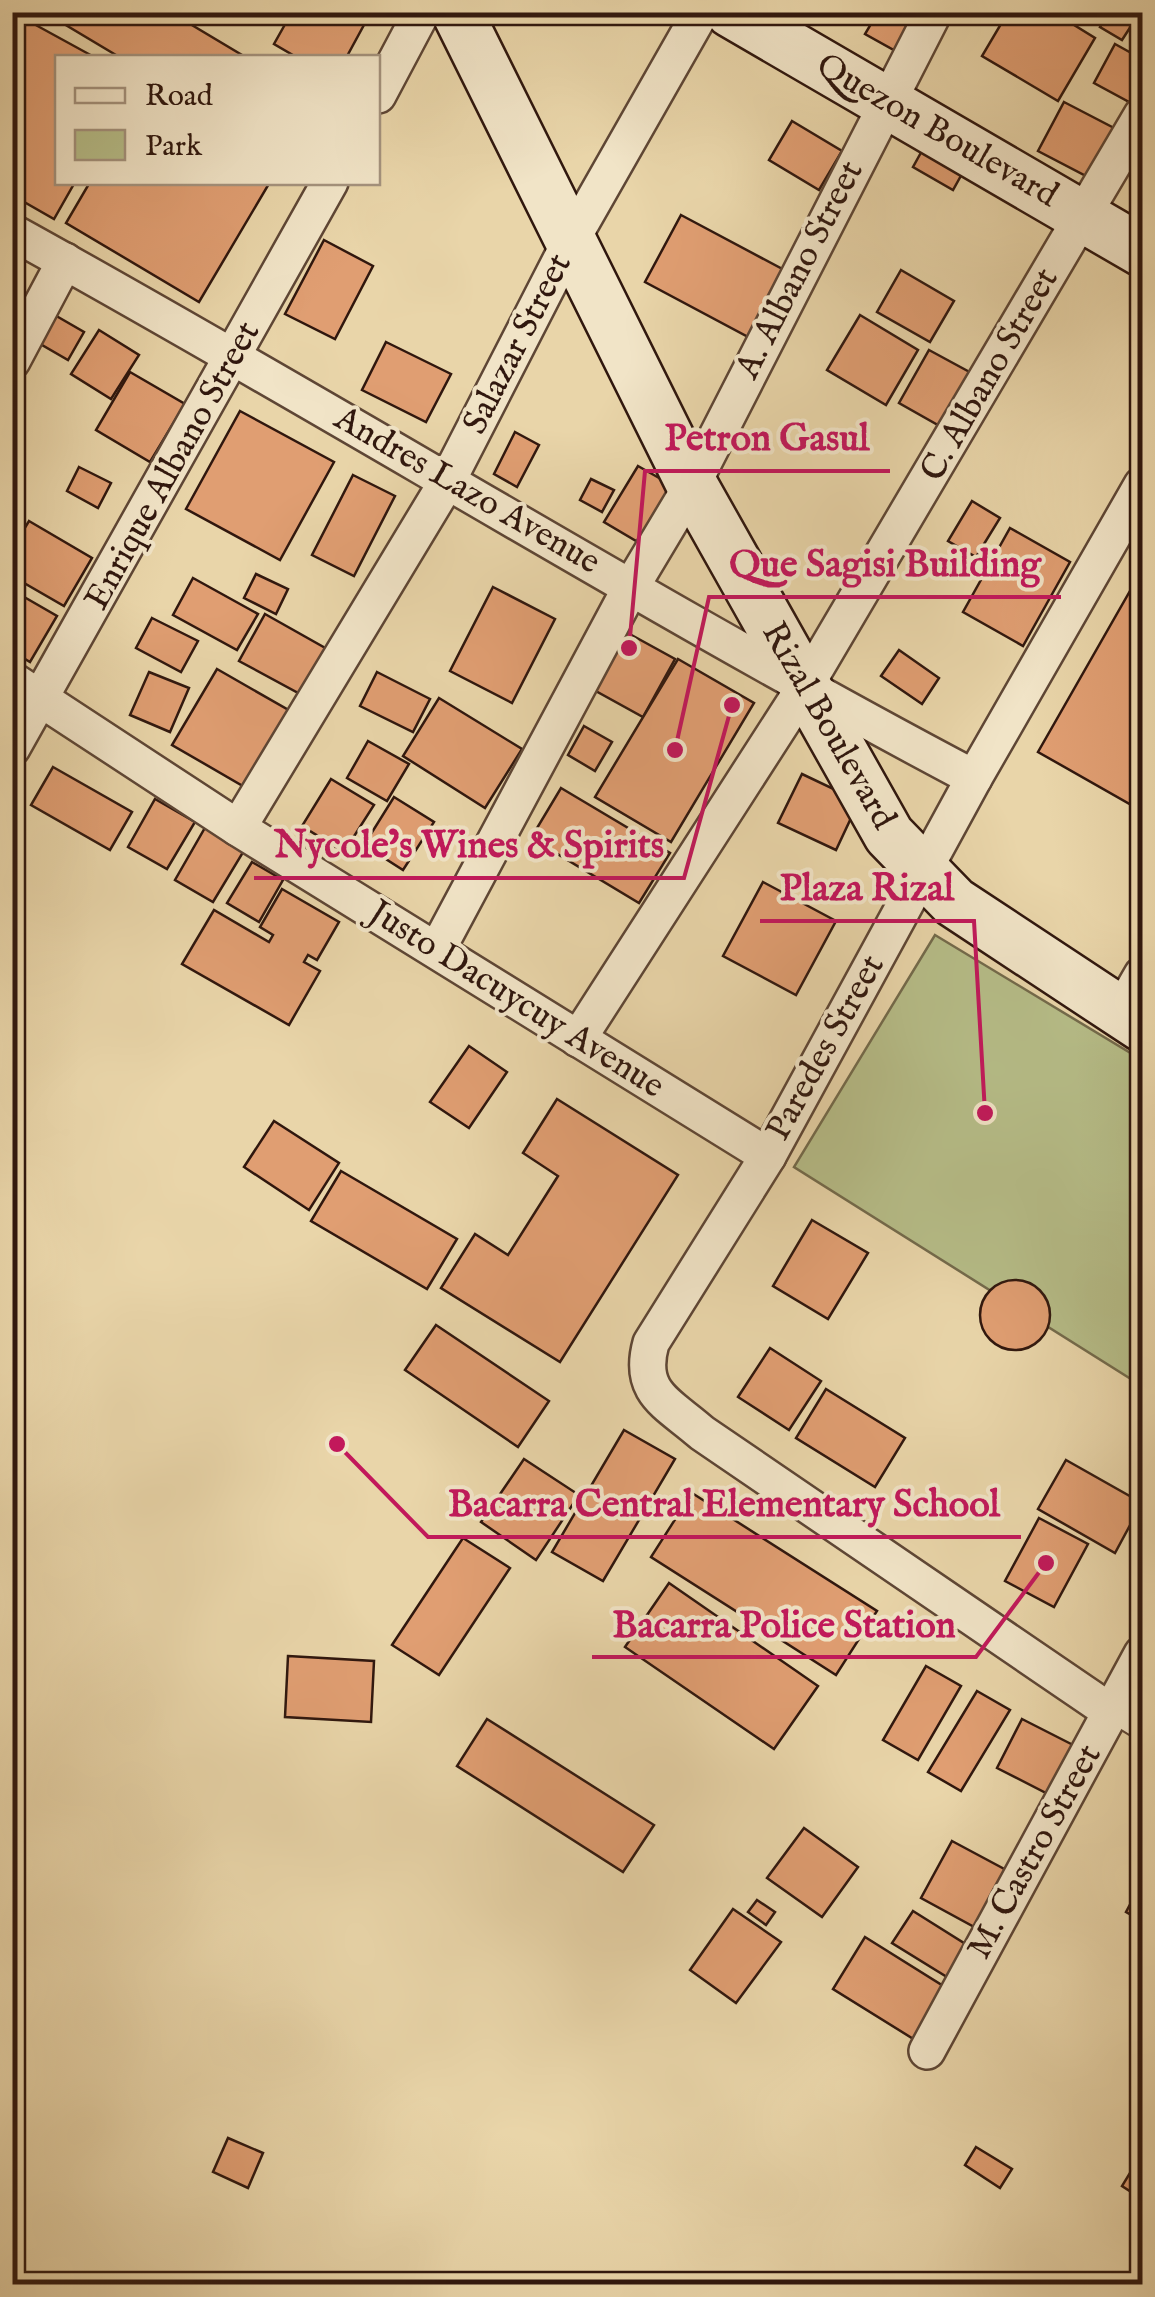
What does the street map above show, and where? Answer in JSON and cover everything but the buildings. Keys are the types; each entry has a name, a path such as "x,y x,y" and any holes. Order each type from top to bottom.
{"main road":[{"name":"Rizal Boulevard","path":"457,12 692,485 889,835 954,902 1135,1005"},
{"name":"Quezon Boulevard","path":"731,12 887,99 1142,251"}],"street":[{"path":"380,91 422,12"},
{"name":"Salazar Street","path":"238,828 448,480 569,244 701,12"},
{"name":"A. Albano Street","path":"438,950 631,586 692,485 934,12"},
{"name":"C. Albano Street","path":"578,1039 804,688 1142,115"},
{"name":"Enrique Albano Street","path":"12,748 236,356 328,185"},
{"name":"Andres Lazo Avenue","path":"12,232 236,356 804,688 974,778"},
{"path":"12,361 65,261"},
{"name":"Paredes Street","path":"1112,1712 702,1432 650,1388 644,1367 651,1343 684,1296 768,1156 974,778 1142,484"},
{"name":"Justo Dacuycuy Avenue","path":"12,680 238,828 768,1156"},
{"name":"M. Castro Street","path":"927,2050 1142,1654"}],"lane":[{"path":"1112,1712 1142,1730"}],"green space":[{"path":"935,935 1142,1060 1142,1386 794,1167"}],"place":[{"name":"Petron Gasul","path":"629,648"},
{"name":"Nycole’s Wines & Spirits","path":"732,705"},
{"name":"Que Sagisi Building","path":"675,750"},
{"name":"Plaza Rizal","path":"985,1113"},
{"name":"Bacarra Central Elementary School","path":"337,1444"},
{"name":"Bacarra Police Station","path":"1046,1563"}]}
